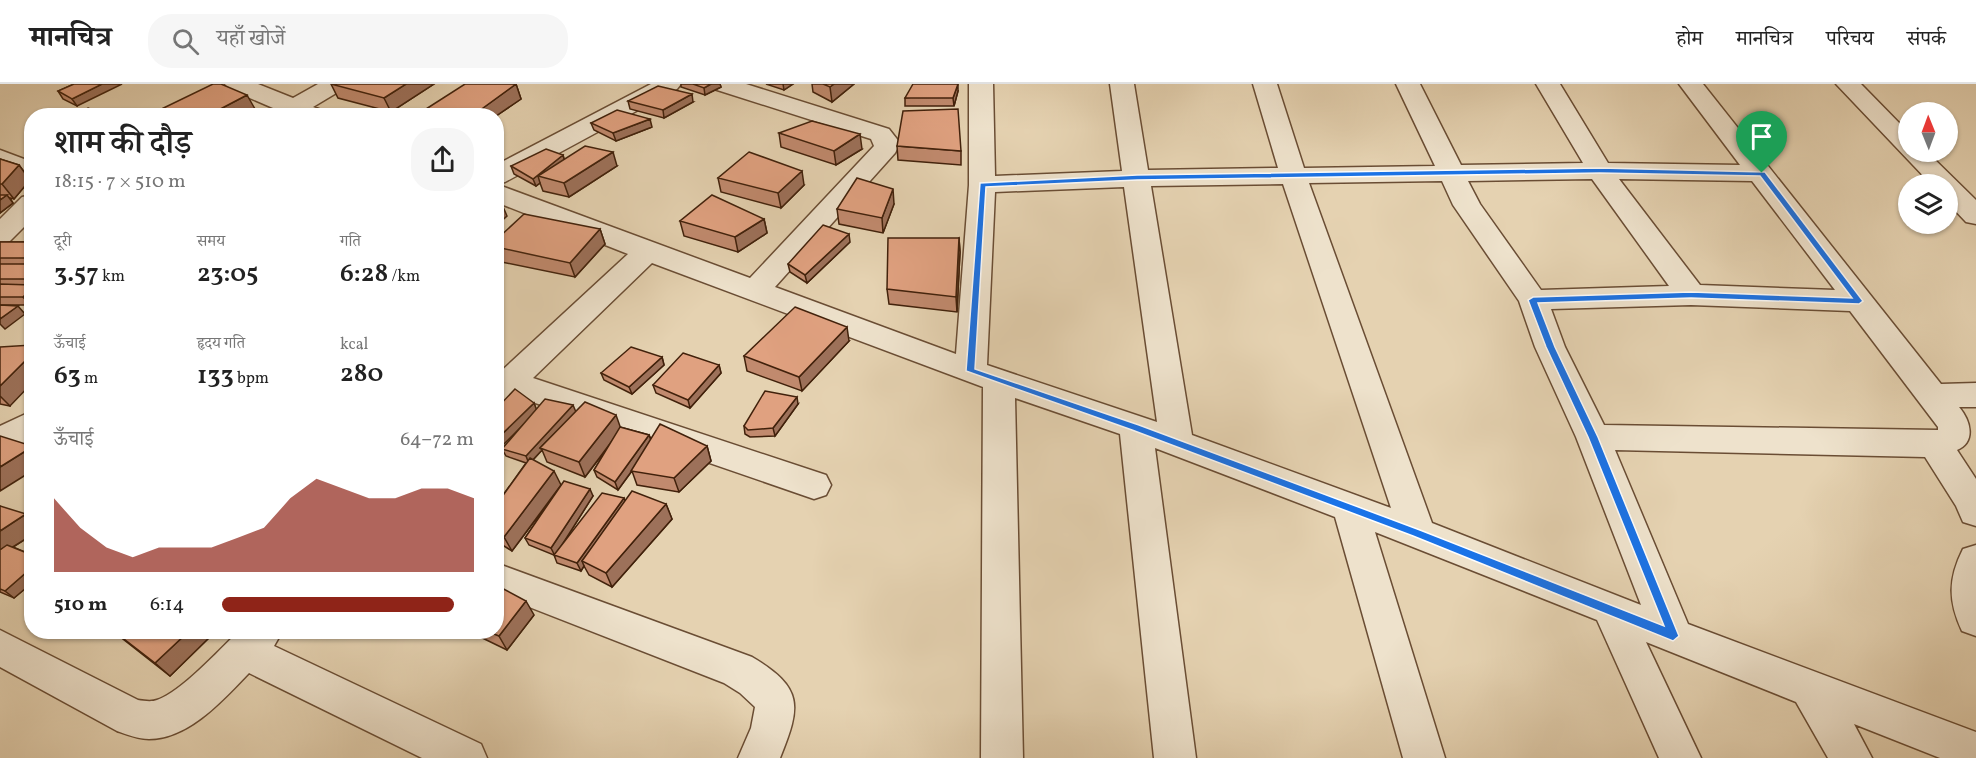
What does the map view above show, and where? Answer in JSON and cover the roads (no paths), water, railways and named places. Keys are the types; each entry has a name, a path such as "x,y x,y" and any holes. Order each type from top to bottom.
{"street":[{"path":"237,84 289,108"},
{"path":"306,108 335,84"},
{"path":"722,84 880,134 887,143 886,148 756,290"},
{"path":"981,84 985,376 1002,758"},
{"path":"1122,84 1177,444"},
{"path":"1265,84 1294,177 1417,533"},
{"path":"1408,84 1450,173 1477,221 1533,300 1550,347 1593,437 1673,636"},
{"path":"1548,84 1600,171 1691,295"},
{"path":"1593,437 1935,444 1950,440 1955,435 1955,425 1762,173 1690,84"},
{"path":"1848,84 1898,136"},
{"path":"504,172 659,85"},
{"path":"0,158 24,168"},
{"path":"1923,162 1935,174"},
{"path":"982,185 1137,178 1450,173 1600,171 1762,173"},
{"path":"504,195 985,376 1136,428 1417,533 1611,609 1673,636 1976,752"},
{"path":"1958,197 1976,216"},
{"path":"0,236 24,211"},
{"path":"504,387 648,251"},
{"path":"1533,300 1691,295 1859,301"},
{"path":"504,388 814,485"},
{"path":"1933,396 1976,395"},
{"path":"0,442 24,428"},
{"path":"1136,428 1175,758"},
{"path":"1935,444 1976,512"},
{"path":"1350,508 1424,758"},
{"path":"1976,560 1969,594 1976,618"},
{"path":"504,581 738,670 753,679 770,692 775,703 773,722 759,758"},
{"path":"1611,609 1680,758"},
{"path":"0,646 132,718 145,721 170,716 254,641 466,758"},
{"path":"1810,688 1851,758"}]}
